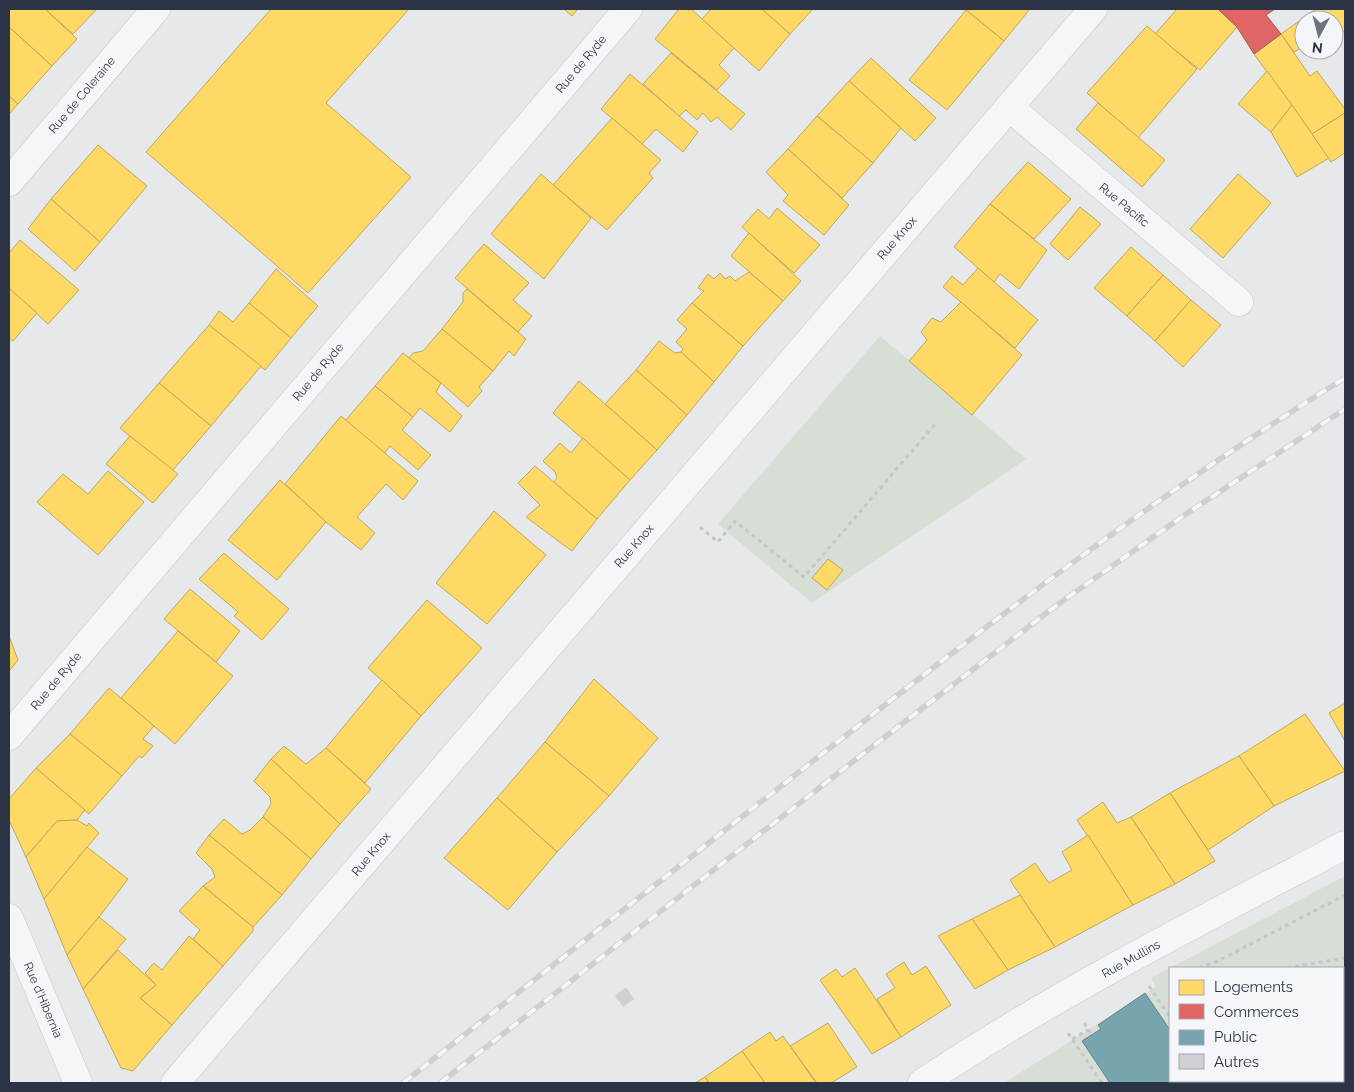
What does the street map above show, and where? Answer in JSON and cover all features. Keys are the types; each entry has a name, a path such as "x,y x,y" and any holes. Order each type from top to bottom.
{"street":[{"name":"Rue de Coleraine","path":"9,182 156,9"},
{"name":"Rue de Ryde","path":"9,736 628,9"},
{"name":"Rue Knox","path":"175,1083 1093,9"},
{"name":"Rue Pacific","path":"1009,107 1239,302"},
{"name":"Rue Mullins","path":"922,1083 1009,1028 1132,957 1345,844"},
{"name":"Rue d'Hibernia","path":"9,918 78,1083"}],"path":[{"path":"700,527 718,542 735,522 804,577 937,422"},
{"path":"1202,967 1218,961 1345,895"},
{"path":"1293,967 1345,958"},
{"path":"1149,986 1169,1016"},
{"path":"1084,1023 1092,1035"},
{"path":"1072,1039 1088,1030"},
{"path":"1068,1033 1102,1083"}],"shaded area":[{"path":"880,336 1026,459 812,603 718,524"},
{"path":"1345,876 1345,1083 1004,1083 1156,987 1151,978 1169,969 1169,1082 1344,1082 1344,967 1172,967"}],"building: Logements":[{"path":"9,9 45,9 77,39 52,66 9,27"},
{"path":"45,9 97,9 73,34"},
{"path":"271,9 409,9 326,103 411,177 308,293 146,152"},
{"path":"564,9 578,9 572,16"},
{"path":"679,9 691,9 734,48 719,65 730,76 717,90 655,39"},
{"path":"711,9 762,9 790,34 759,71 702,19"},
{"path":"762,9 813,9 790,34"},
{"path":"967,9 1030,9 1004,41"},
{"path":"1177,9 1218,9 1237,27 1200,70 1155,34"},
{"path":"1345,9 1345,30 1344,10 1315,10"},
{"path":"966,10 1004,41 947,110 909,80"},
{"path":"1294,25 1294,52 1281,34"},
{"path":"1147,26 1197,69 1138,138 1087,93"},
{"path":"9,27 52,66 18,104 9,96"},
{"path":"1281,34 1294,53 1294,60 1299,60 1310,76 1317,71 1345,109 1345,113 1312,134 1254,54"},
{"path":"671,53 745,114 731,130 717,117 711,122 703,113 697,120 686,110 679,116 643,84"},
{"path":"871,58 936,118 915,141 849,81"},
{"path":"1267,71 1292,105 1271,132 1238,104"},
{"path":"630,74 698,132 683,152 656,129 642,144 601,109"},
{"path":"849,81 901,128 873,163 817,116"},
{"path":"9,96 18,104 9,114"},
{"path":"1098,103 1165,160 1142,187 1076,129"},
{"path":"1292,105 1329,158 1297,177 1271,132"},
{"path":"1345,113 1345,153 1331,162 1312,134"},
{"path":"817,116 873,163 842,198 788,149"},
{"path":"612,118 661,160 649,173 653,178 607,230 553,185"},
{"path":"98,145 147,186 100,242 51,199"},
{"path":"788,149 849,205 824,235 783,201 788,195 766,172"},
{"path":"1028,162 1071,199 1034,239 990,204"},
{"path":"541,174 591,218 544,279 491,234"},
{"path":"1238,174 1271,203 1223,258 1190,229"},
{"path":"51,199 100,242 75,271 28,229"},
{"path":"990,204 1047,250 1019,289 1000,274 994,282 954,247"},
{"path":"1080,207 1101,224 1068,260 1050,244"},
{"path":"777,208 820,245 794,273 742,227 758,209 769,219"},
{"path":"749,233 801,281 783,301 731,256"},
{"path":"20,240 79,290 48,324 9,288 9,253"},
{"path":"484,244 529,283 513,300 532,316 518,332 455,278"},
{"path":"1131,247 1163,275 1127,316 1094,288"},
{"path":"978,268 1038,320 1015,348 943,287 952,276 963,285"},
{"path":"276,269 318,306 291,338 249,303"},
{"path":"749,272 783,301 743,346 692,303 704,291 698,288 708,274 714,279 720,273 725,279 730,276 735,281"},
{"path":"1163,275 1191,300 1155,341 1127,316"},
{"path":"9,288 37,313 13,341 9,338"},
{"path":"467,289 526,339 514,356 509,351 493,371 442,329 463,302 463,293"},
{"path":"1191,300 1221,325 1183,367 1155,341"},
{"path":"961,302 1022,355 972,415 909,361 927,340 921,332 932,318 941,322"},
{"path":"249,303 291,338 265,370 209,325 219,311 233,322"},
{"path":"692,303 743,346 714,382 681,352 683,349 676,342 687,329 677,320"},
{"path":"209,325 261,366 211,426 159,383"},
{"path":"442,329 493,371 479,387 482,391 468,407 409,358 413,353 423,351"},
{"path":"659,341 675,353 681,352 714,382 687,415 636,370"},
{"path":"403,353 441,383 436,392 462,416 450,432 420,408 413,417 375,386"},
{"path":"636,370 687,415 657,450 605,404"},
{"path":"579,381 657,450 630,480 553,413"},
{"path":"159,383 211,426 172,471 120,428"},
{"path":"375,386 413,417 402,430 431,455 418,470 390,446 384,454 345,421"},
{"path":"341,416 418,481 403,500 386,484 357,517 375,533 361,550 326,522 285,484"},
{"path":"130,436 178,474 153,503 106,464"},
{"path":"583,438 630,480 597,519 554,483 557,477 555,472 543,461 560,443 571,453"},
{"path":"535,466 597,519 572,551 526,517 540,505 518,483"},
{"path":"108,471 144,502 98,555 37,502 63,474 88,494"},
{"path":"280,480 326,522 277,580 228,540"},
{"path":"494,511 546,555 487,624 436,583"},
{"path":"224,553 289,609 262,640 234,616 238,612 199,579"},
{"path":"828,559 843,570 827,590 812,578"},
{"path":"190,589 240,631 216,662 164,619"},
{"path":"427,600 482,648 421,716 368,668"},
{"path":"178,631 233,676 175,744 121,698"},
{"path":"9,636 18,660 9,671"},
{"path":"594,679 658,738 609,796 545,742"},
{"path":"382,680 421,716 365,783 326,748"},
{"path":"109,688 154,726 143,739 153,746 142,758 139,756 122,776 70,734"},
{"path":"1345,703 1345,741 1329,713"},
{"path":"1305,714 1345,771 1274,806 1239,756"},
{"path":"70,734 122,776 89,814 36,768"},
{"path":"545,742 609,796 557,852 497,798"},
{"path":"284,746 306,764 326,748 371,789 340,824 271,759"},
{"path":"1239,756 1274,806 1208,850 1170,793"},
{"path":"271,759 340,824 311,859 263,817 271,804 270,797 254,781"},
{"path":"36,768 85,810 77,820 57,821 26,857 9,820 9,799"},
{"path":"1170,793 1215,861 1175,884 1131,817"},
{"path":"497,798 557,852 508,910 444,858"},
{"path":"1103,802 1117,823 1131,817 1175,884 1133,905 1077,820"},
{"path":"263,817 311,859 282,895 209,835 224,819 242,834 250,830"},
{"path":"77,820 87,826 89,823 99,833 44,899 26,857 57,821"},
{"path":"209,835 282,895 253,927 203,886 215,877 212,869 196,853"},
{"path":"1088,835 1133,905 1055,947 1010,880 1035,863 1049,883 1072,870 1062,852"},
{"path":"87,847 128,879 67,955 44,899"},
{"path":"203,886 253,927 253,931 223,966 193,939 200,930 179,911"},
{"path":"1020,895 1055,947 1008,970 972,919"},
{"path":"99,917 126,939 83,989 67,955"},
{"path":"972,919 1008,970 975,989 938,936"},
{"path":"189,936 223,966 172,1025 140,998 156,985 145,973 154,963 162,970"},
{"path":"118,950 156,985 140,998 172,1025 133,1071 121,1068 83,989"},
{"path":"904,962 912,975 926,966 951,1005 901,1037 877,999 895,988 886,974"},
{"path":"855,968 901,1037 872,1054 820,980 836,969 842,977"},
{"path":"828,1023 857,1067 831,1083 817,1083 790,1046"},
{"path":"770,1032 776,1041 783,1036 816,1083 765,1083 742,1051"},
{"path":"742,1051 765,1083 709,1083 705,1077"},
{"path":"705,1077 709,1083 695,1083"}],"building: Commerces":[{"path":"1218,9 1275,9 1266,15 1281,34 1254,54 1237,27"}],"building: Public":[{"path":"1145,993 1169,1029 1169,1082 1205,1083 1110,1083 1082,1041 1101,1029 1098,1025"}],"building: Autres":[{"path":"626,987 634,999 623,1007 615,996"}],"railway":[{"path":"403,1083 861,724 1064,569 1203,471 1345,378"},
{"path":"440,1083 1057,605 1186,514 1345,409"}]}
